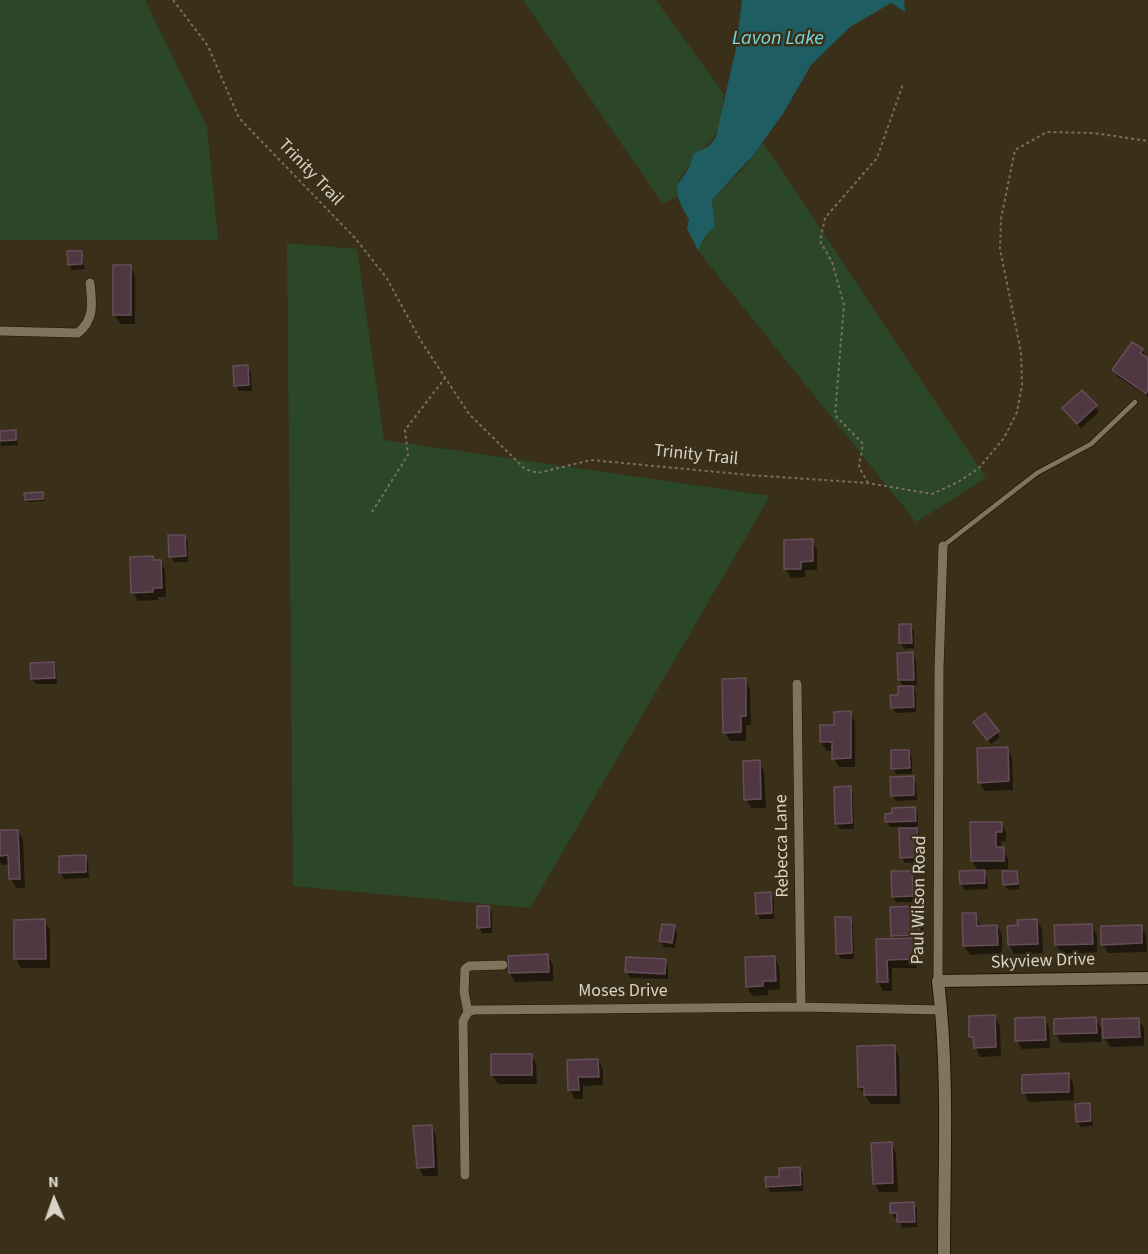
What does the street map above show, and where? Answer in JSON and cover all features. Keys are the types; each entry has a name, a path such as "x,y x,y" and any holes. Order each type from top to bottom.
{"street":[{"path":"0,332 78,333 87,326 91,317 90,283"},
{"name":"Paul Wilson Road","path":"944,546 939,669 938,981 942,1010 944,1254"},
{"name":"Rebecca Lane","path":"797,684 801,1007"},
{"path":"465,1175 464,1021 468,1012 464,992 465,969 469,966 503,965"},
{"name":"Skyview Drive","path":"938,981 1148,978"},
{"name":"Moses Drive","path":"468,1012 480,1009 801,1007 942,1010"}],"lane":[{"path":"944,546 1037,473 1090,444 1135,402"}],"path":[{"name":"Trinity Trail","path":"173,0 208,46 239,118 355,238 386,277 445,378 469,414 525,469 538,473 554,471 579,461 591,460 749,475 868,483 932,494 958,482 979,468 1004,438 1017,412 1022,385 1021,352 1000,249 1001,219 1015,150 1047,132 1094,133 1148,141"},
{"path":"868,483 859,467 863,444 835,415 844,305 832,262 820,241 825,218 877,158 903,84"},
{"path":"372,512 408,455 405,430 445,378"}],"green space":[{"path":"0,0 145,0 207,127 218,240 0,240"},
{"path":"523,0 656,0 724,94 718,130 709,143 693,154 692,161 678,181 676,198 662,203"},
{"path":"763,142 986,478 916,522 698,251 705,236 715,227 712,200 741,171"},
{"path":"287,243 357,249 384,440 770,496 530,908 293,886"}],"water":[{"name":"Lavon Lake","path":"742,0 904,0 905,12 891,3 850,27 811,65 784,112 755,153 712,200 715,227 705,236 698,251 687,228 689,220 681,205 677,188 690,165 693,154 709,146 716,137 736,48"}],"building":[{"path":"67,251 82,251 82,264 68,265"},
{"path":"113,265 131,265 131,315 113,315"},
{"path":"1132,342 1143,349 1140,353 1148,358 1146,394 1112,370"},
{"path":"248,365 249,385 234,386 233,366"},
{"path":"1082,390 1097,405 1077,424 1062,408"},
{"path":"16,430 16,440 0,441 0,431"},
{"path":"43,492 43,499 25,500 24,493"},
{"path":"168,535 185,535 186,556 169,557"},
{"path":"813,539 813,561 801,562 801,569 784,569 784,540"},
{"path":"153,556 154,560 161,560 162,588 153,588 153,592 131,593 130,557"},
{"path":"899,624 911,624 912,643 899,643"},
{"path":"913,652 914,680 898,680 897,653"},
{"path":"54,662 55,678 31,679 30,663"},
{"path":"746,678 746,716 741,716 741,732 723,733 722,679"},
{"path":"898,686 913,686 914,707 891,708 890,695 898,695"},
{"path":"851,711 851,758 832,759 832,742 820,742 820,725 834,725 834,712"},
{"path":"985,713 999,731 987,740 973,722"},
{"path":"1008,747 1009,781 978,783 977,748"},
{"path":"891,750 909,750 910,768 891,769"},
{"path":"760,760 761,799 744,800 743,761"},
{"path":"914,776 914,795 891,796 890,777"},
{"path":"851,786 852,823 835,824 834,787"},
{"path":"915,807 916,821 885,822 885,814 892,813 892,808"},
{"path":"970,822 1002,822 1002,832 996,832 996,847 1004,847 1004,861 971,861"},
{"path":"899,828 917,828 918,857 900,858"},
{"path":"0,830 18,830 20,879 9,879 8,855 0,856"},
{"path":"86,855 86,872 59,873 59,856"},
{"path":"985,870 985,883 960,884 959,871"},
{"path":"891,871 912,871 913,896 892,897"},
{"path":"1002,871 1017,871 1018,884 1003,885"},
{"path":"771,892 772,913 756,914 755,893"},
{"path":"477,906 489,906 490,927 477,928"},
{"path":"918,906 920,935 891,936 890,907"},
{"path":"962,913 976,913 977,926 997,925 998,945 963,946"},
{"path":"835,917 851,917 852,953 836,954"},
{"path":"45,919 46,959 14,959 14,920"},
{"path":"1037,919 1038,944 1008,945 1007,926 1018,925 1017,920"},
{"path":"662,924 675,925 672,943 659,941"},
{"path":"1092,924 1093,944 1055,945 1054,925"},
{"path":"1142,925 1142,943 1101,945 1101,926"},
{"path":"913,938 913,959 887,960 888,982 877,982 876,939"},
{"path":"548,954 549,972 509,973 508,956"},
{"path":"775,956 776,981 763,981 763,986 746,987 745,957"},
{"path":"626,957 666,959 665,974 625,972"},
{"path":"995,1015 996,1047 974,1048 973,1037 969,1037 969,1016"},
{"path":"1045,1017 1046,1040 1015,1041 1015,1018"},
{"path":"1096,1017 1097,1033 1054,1034 1054,1019"},
{"path":"1139,1018 1140,1037 1103,1038 1102,1019"},
{"path":"895,1045 896,1095 864,1095 864,1087 858,1087 857,1046"},
{"path":"491,1054 532,1054 532,1075 491,1075"},
{"path":"598,1059 599,1077 578,1077 579,1090 568,1090 567,1060"},
{"path":"1069,1073 1069,1092 1022,1093 1022,1075"},
{"path":"1090,1103 1091,1121 1076,1122 1075,1104"},
{"path":"432,1125 434,1167 417,1168 413,1126"},
{"path":"892,1142 893,1183 873,1184 871,1143"},
{"path":"800,1167 801,1185 766,1187 765,1177 779,1177 779,1168"},
{"path":"914,1202 915,1222 897,1222 897,1213 890,1213 890,1203"}]}
